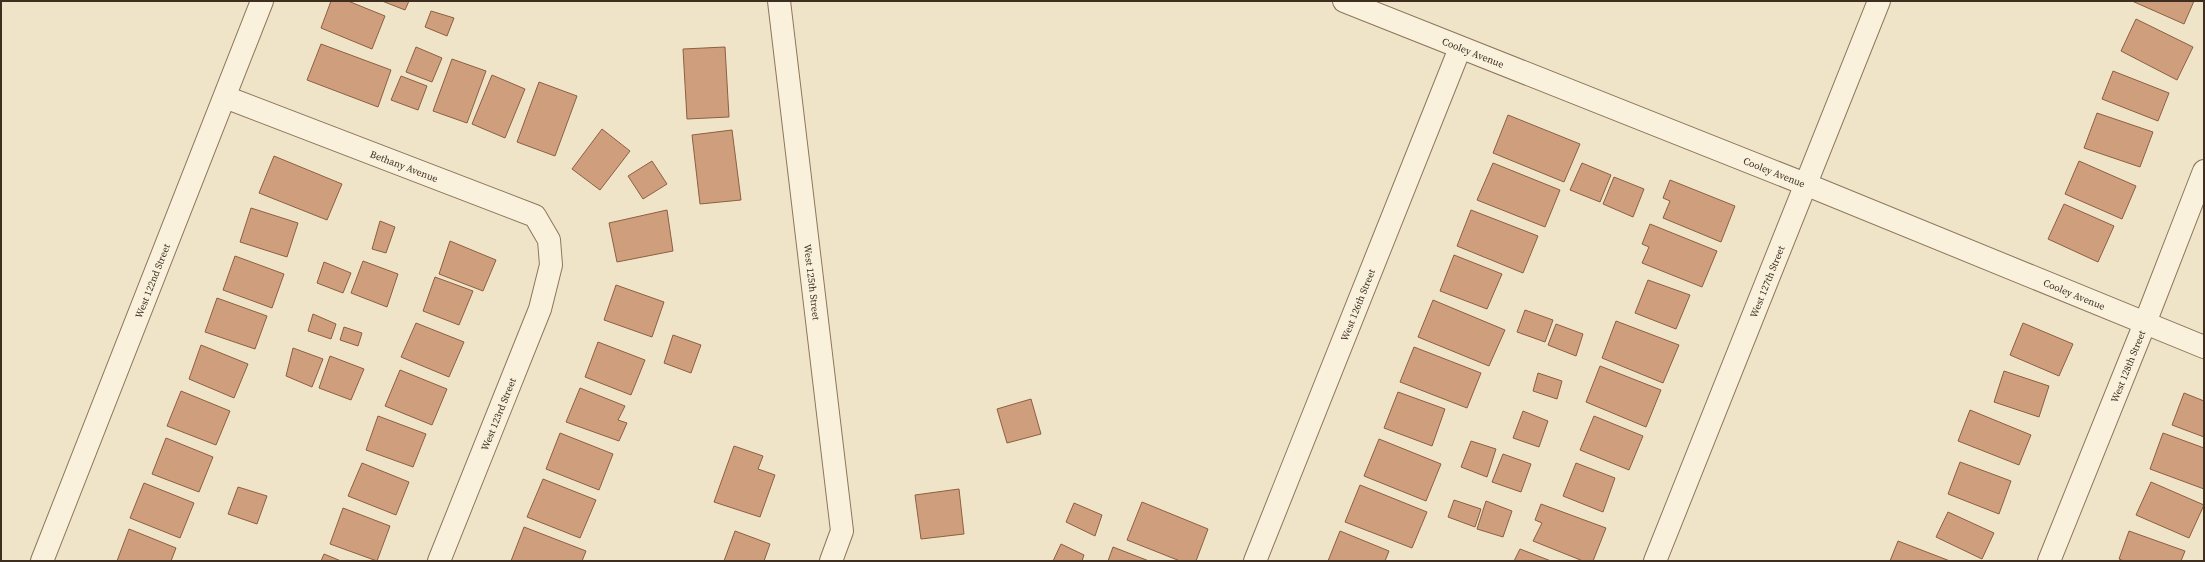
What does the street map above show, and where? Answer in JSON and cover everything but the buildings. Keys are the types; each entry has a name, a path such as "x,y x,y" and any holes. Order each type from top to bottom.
{"street":[{"name":"West 122nd Street","path":"42,561 262,1"},
{"name":"West 125th Street","path":"779,1 842,531 831,561"},
{"name":"Cooley Avenue","path":"1344,1 1805,184 2204,347"},
{"name":"West 127th Street","path":"1655,561 1879,1"},
{"name":"West 126th Street","path":"1255,561 1460,48"},
{"name":"Bethany Avenue","path":"225,97 534,216 549,240 551,265"},
{"name":"West 128th Street","path":"2050,561 2204,171"},
{"name":"West 123rd Street","path":"439,561 540,309 551,265"}]}
